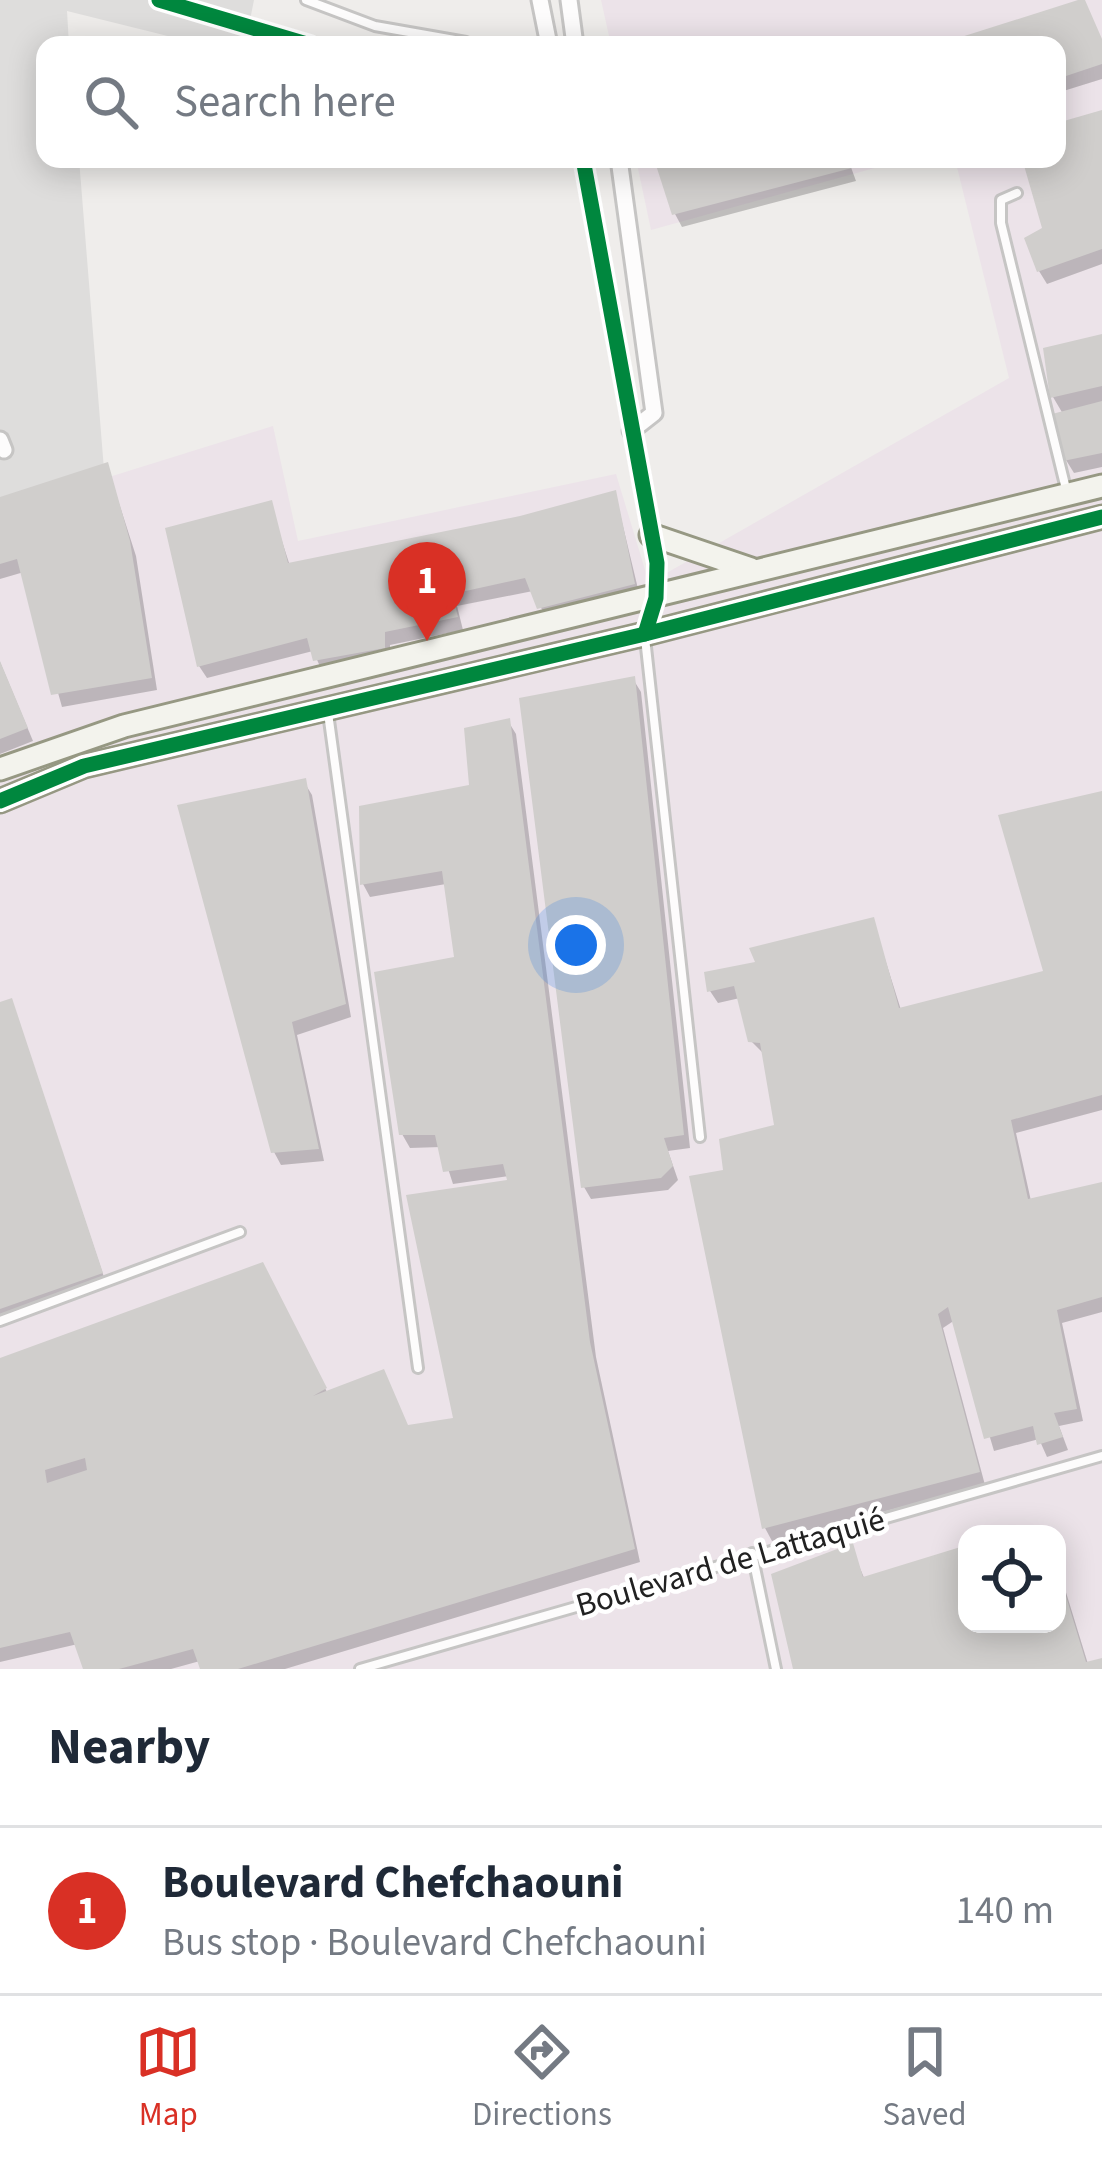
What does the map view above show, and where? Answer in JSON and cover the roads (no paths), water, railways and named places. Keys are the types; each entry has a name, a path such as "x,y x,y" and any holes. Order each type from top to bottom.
{"street":[{"path":"159,0 280,36"},
{"path":"540,0 546,36"},
{"path":"569,0 574,36"},
{"path":"585,168 651,535 656,598 645,634"},
{"path":"620,168 654,413 631,431"},
{"path":"0,769 124,726 1102,486"},
{"path":"0,801 84,766 645,634 1102,517"},
{"path":"929,529 938,559"},
{"path":"651,535 703,557 758,571"}],"lane":[{"path":"306,0 375,26 432,36"},
{"path":"1017,193 1001,200 1001,223 1067,495"},
{"path":"645,634 644,663 700,1137"},
{"path":"327,706 418,1369"},
{"path":"0,1321 240,1232"},
{"name":"Boulevard de Lattaquié","path":"360,1669 1102,1456"},
{"path":"752,1553 776,1669"}],"place":[{"name":"Boulevard Chefchaouni","path":"427,641"}]}
